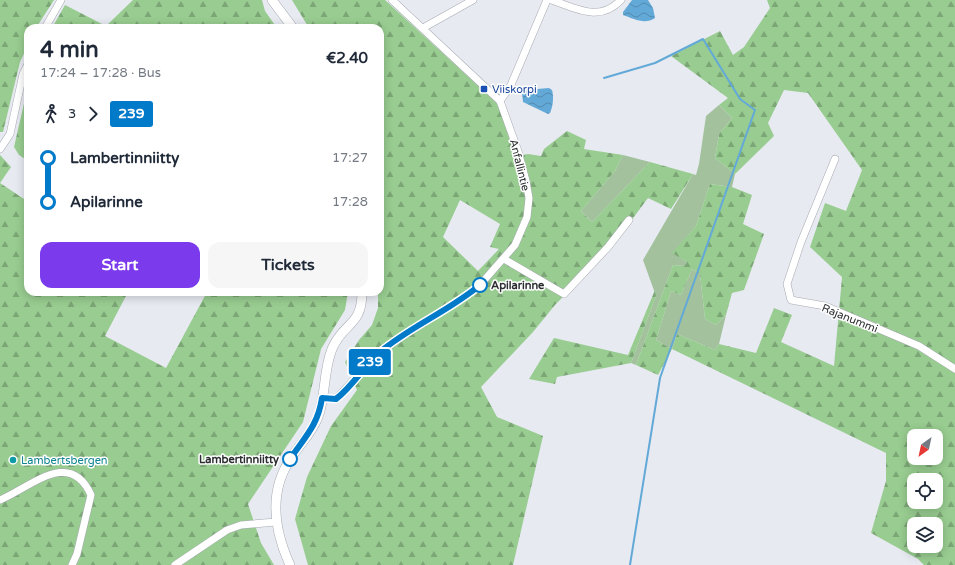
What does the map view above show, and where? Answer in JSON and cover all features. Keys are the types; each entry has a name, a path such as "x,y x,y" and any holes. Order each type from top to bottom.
{"street":[{"path":"47,24 61,0"},
{"path":"272,0 290,24"},
{"name":"Anfallintie","path":"322,398 331,400 339,396 380,352 410,330 466,296 480,285 515,245 527,217 529,198 526,181 518,151 500,101 392,0"},
{"path":"422,28 473,0"},
{"path":"500,101 511,85 547,0"},
{"path":"551,0 592,13 607,12 621,0"},
{"path":"0,149 10,134 24,72"},
{"name":"Rajanummi","path":"835,159 801,242 787,284 791,300 824,306 919,346 955,369"},
{"path":"504,259 564,294 608,247 629,220"},
{"path":"290,565 281,544 276,522 276,495 283,473 290,459 313,429 318,418 328,360 341,334 359,314 362,306 362,296"},
{"path":"0,500 47,476 63,472 73,473 81,479 91,495 77,554 72,565"},
{"path":"175,565 228,530 241,525 276,522"}],"green space":[{"path":"0,0 54,0 39,24 24,24 24,54 20,62 3,132 0,132"},
{"path":"133,0 262,0 265,11 274,24 108,24"},
{"path":"292,0 385,0 497,103 516,156 528,154 541,156 544,149 567,131 586,140 584,149 623,155 615,171 581,211 592,222 650,162 693,174 671,209 648,198 610,249 555,305 533,332 481,387 497,417 543,436 513,565 308,565 295,519 307,477 331,426 357,390 345,362 359,340 372,325 378,308 378,296 384,296 384,24 307,24","holes":["460,200 500,224 490,247 499,249 478,271 443,237"]},
{"path":"767,0 955,0 955,565 924,565 918,559 907,553 943,553 943,517 907,517 907,553 871,533 886,481 886,453 672,349 677,334 715,350 719,344 756,353 774,308 792,315 781,342 834,366 842,277 810,247 825,203 846,211 862,170 808,93 784,90 768,123 774,136 735,174 715,158 719,134 732,118 719,105 728,98 671,56 720,31 733,55 744,47 770,8"},
{"path":"65,5 102,24 54,24"},
{"path":"24,103 24,158 19,155 14,147"},
{"path":"719,105 732,118 719,134 715,158 735,174 732,187 710,184 696,226 673,253 687,262 684,266 673,265 636,365 631,363 656,296 643,260 693,174 696,175 706,116"},
{"path":"0,155 11,167 0,183"},
{"path":"623,155 650,162 592,222 581,211 615,171"},
{"path":"0,183 24,199 24,296 126,296 105,336 166,368 205,296 347,296 345,310 321,349 303,422 248,504 261,543 274,565 0,565"},
{"path":"710,184 732,187 752,195 743,224 764,234 744,290 732,293 726,315 716,325 705,319 700,274 692,269 681,295 671,291 656,340 672,349 658,375 636,365 673,265 684,266 687,262 672,253 696,226"},
{"path":"692,269 700,274 705,319 716,325 726,315 719,344 715,350 677,334 672,349 656,340 671,291 681,295"},
{"path":"655,290 656,296 631,363 557,377 555,384 529,379 554,338 628,355"}],"water":[{"path":"632,0 648,0 653,8 655,18 643,21 635,20 623,15 623,12"},
{"path":"549,88 552,90 553,96 550,113 548,114 523,102 522,92 525,90"}],"waterway":[{"path":"604,78 655,63 703,39 740,99 755,110 660,378 630,565"}],"bus line":[{"name":"239","path":"290,459 313,429 318,418 322,398 331,400 336,399 380,352 410,330 458,302 480,285"}],"place":[{"name":"Viiskorpi","path":"484,89"},
{"name":"Apilarinne","path":"480,285"},
{"name":"Lambertinniitty","path":"290,459"},
{"name":"Lambertsbergen","path":"13,460"}]}
